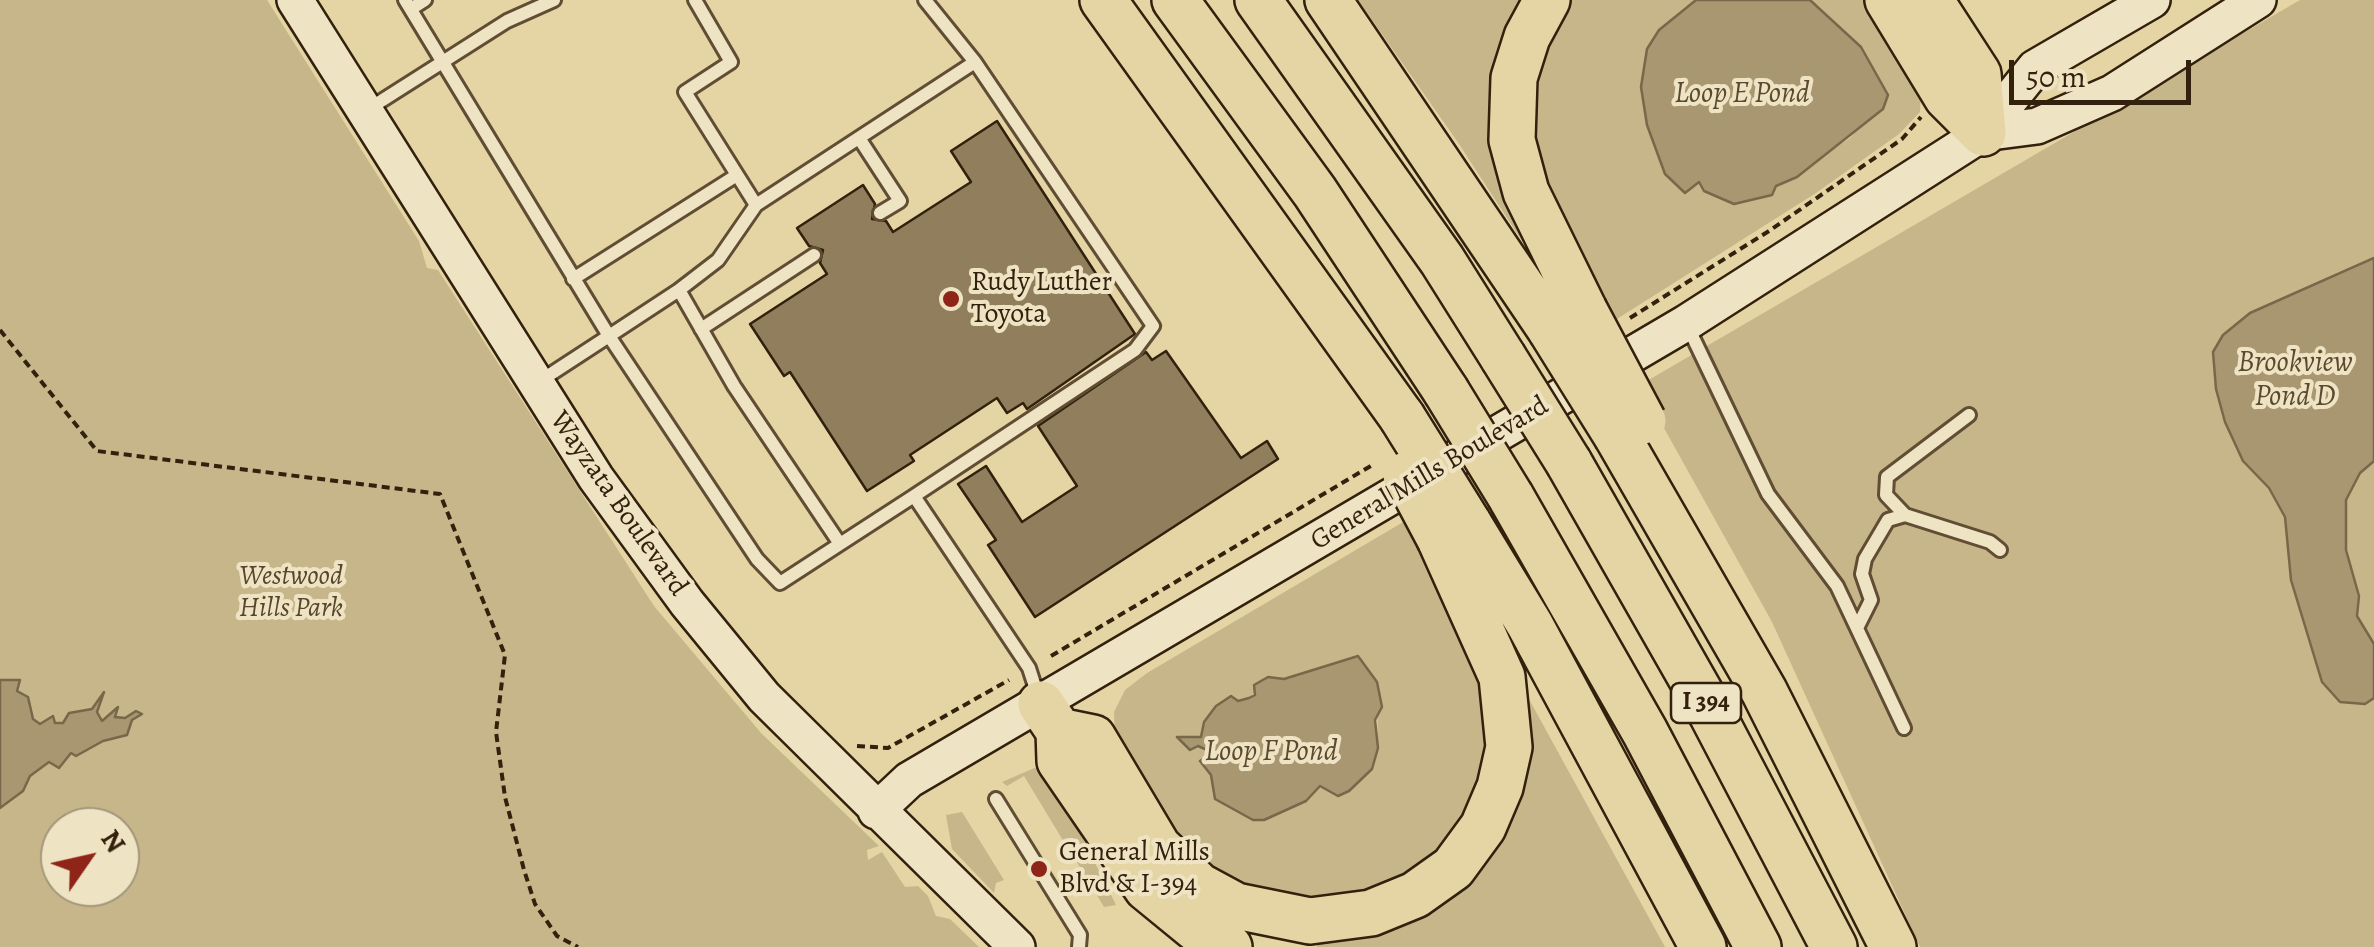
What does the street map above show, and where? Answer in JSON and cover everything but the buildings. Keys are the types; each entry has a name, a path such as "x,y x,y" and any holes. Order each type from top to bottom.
{"highway":[{"path":"1103,0 1273,238 1391,423 1454,531 1512,650 1674,947"},
{"name":"I 394","path":"1175,0 1315,192 1446,391 1654,747 1758,947"},
{"name":"I 394","path":"1258,0 1442,260 1569,464 1703,698 1834,947"},
{"path":"1328,0 1568,320 1630,428 1689,510 1764,691 1893,947"},
{"path":"1547,0 1527,38 1514,78 1511,130 1526,192 1568,320"},
{"path":"1888,0 1947,97 1983,134"},
{"path":"1930,0 1978,74 1983,134"},
{"path":"1036,705 1093,738 1158,847 1199,886 1236,906 1310,921 1370,914 1414,895 1453,868 1483,827 1500,786 1509,747 1502,677 1454,531"},
{"path":"1454,531 1539,642 1702,947"},
{"path":"1036,705 1070,778 1146,888 1202,933 1229,947"},
{"path":"1070,778 1085,827 1114,882 1169,947"}],"street":[{"name":"Wayzata Boulevard","path":"294,0 626,524 724,651 876,812 1017,947"},
{"name":"General Mills Boulevard","path":"876,812 909,780 1686,323 1983,134 2036,68 2152,0"},
{"name":"General Mills Boulevard","path":"1983,134 2038,126 2112,92 2258,0"}],"lane":[{"path":"425,0 408,5 442,65 609,336 757,559 780,583 1135,350 1153,326 974,62 925,0"},
{"path":"364,112 507,21 554,0"},
{"path":"695,0 731,62 685,92 756,205"},
{"path":"535,384 718,260 756,205 974,62"},
{"path":"859,138 900,201 880,213"},
{"path":"574,279 737,175"},
{"path":"701,329 814,255"},
{"path":"679,290 840,544"},
{"path":"1686,323 1768,494 1837,586 1904,728"},
{"path":"1969,415 1887,478 1886,495 1905,514 1990,542 2000,550"},
{"path":"914,496 1029,668 1036,705"},
{"path":"1856,628 1871,600 1862,574 1872,544 1884,524 1905,514"},
{"path":"996,798 1080,936 1079,947"}],"path":[{"path":"0,330 97,451 440,494 505,654 496,732 505,798 535,904 556,936 578,947"},
{"path":"842,736 869,750 888,748 1036,705"}],"green space":[{"name":"Westwood Hills Park","path":"0,0 267,0 419,241 427,268 438,270 654,606 761,733 879,846 867,850 868,860 882,852 905,887 918,886 928,896 936,916 950,919 979,947 0,947"},
{"path":"1358,0 1534,0 1535,261 1457,141"},
{"path":"1562,0 1696,0 1659,30 1699,182 1734,204 1772,195 1775,186 1850,138 1888,95 1861,47 1810,0 1867,0 1921,91 1920,112 1899,134 1816,193 1609,324 1547,209 1523,97"},
{"path":"2300,0 2374,0 2374,947 1920,947 1772,622 1640,385"},
{"path":"1410,518 1500,709 1464,840 1367,898 1268,900 1192,858 1115,738 1114,712 1125,690 1147,673","holes":["1358,656 1377,682 1378,748 1319,786 1306,801 1253,820 1215,799 1207,749 1178,737 1201,737 1216,706 1231,696 1238,701 1249,698 1268,677 1284,679"]},
{"path":"1524,690 1665,947 1317,947 1317,937 1423,907"},
{"path":"1039,766 1054,781 1116,905 1104,907 1075,859 1085,858 1083,847 1076,848 1073,857 1024,776 1007,786 1002,782"},
{"path":"962,812 1004,880 996,883 994,893 952,849 946,815"}],"water":[{"name":"Loop E Pond","path":"1696,0 1810,0 1861,47 1888,95 1883,109 1797,177 1776,186 1772,195 1734,204 1704,191 1699,182 1685,193 1665,174 1647,125 1641,87 1647,49 1659,30"},
{"name":"Brookview Pond D","path":"2374,258 2374,461 2360,473 2346,500 2346,550 2359,596 2357,616 2374,644 2374,698 2365,704 2340,702 2322,682 2291,580 2285,517 2269,488 2243,461 2225,422 2216,389 2213,352 2223,335 2250,313"},
{"name":"Loop F Pond","path":"1358,656 1377,682 1382,707 1375,720 1378,748 1372,769 1349,791 1338,796 1320,786 1306,801 1264,820 1253,820 1215,799 1211,775 1200,761 1209,755 1207,750 1198,746 1190,750 1177,737 1201,737 1204,722 1216,706 1231,696 1238,701 1255,695 1254,685 1268,677 1284,679"},
{"path":"0,680 20,680 17,691 28,697 33,719 40,724 53,716 55,723 63,723 69,713 92,709 104,692 97,712 102,721 118,707 115,717 125,718 136,711 142,714 132,720 127,735 103,741 76,756 71,753 59,768 49,762 30,776 23,791 0,808"}],"place":[{"name":"Rudy Luther Toyota","path":"951,299"},
{"name":"General Mills Blvd & I-394","path":"1039,869"}]}
